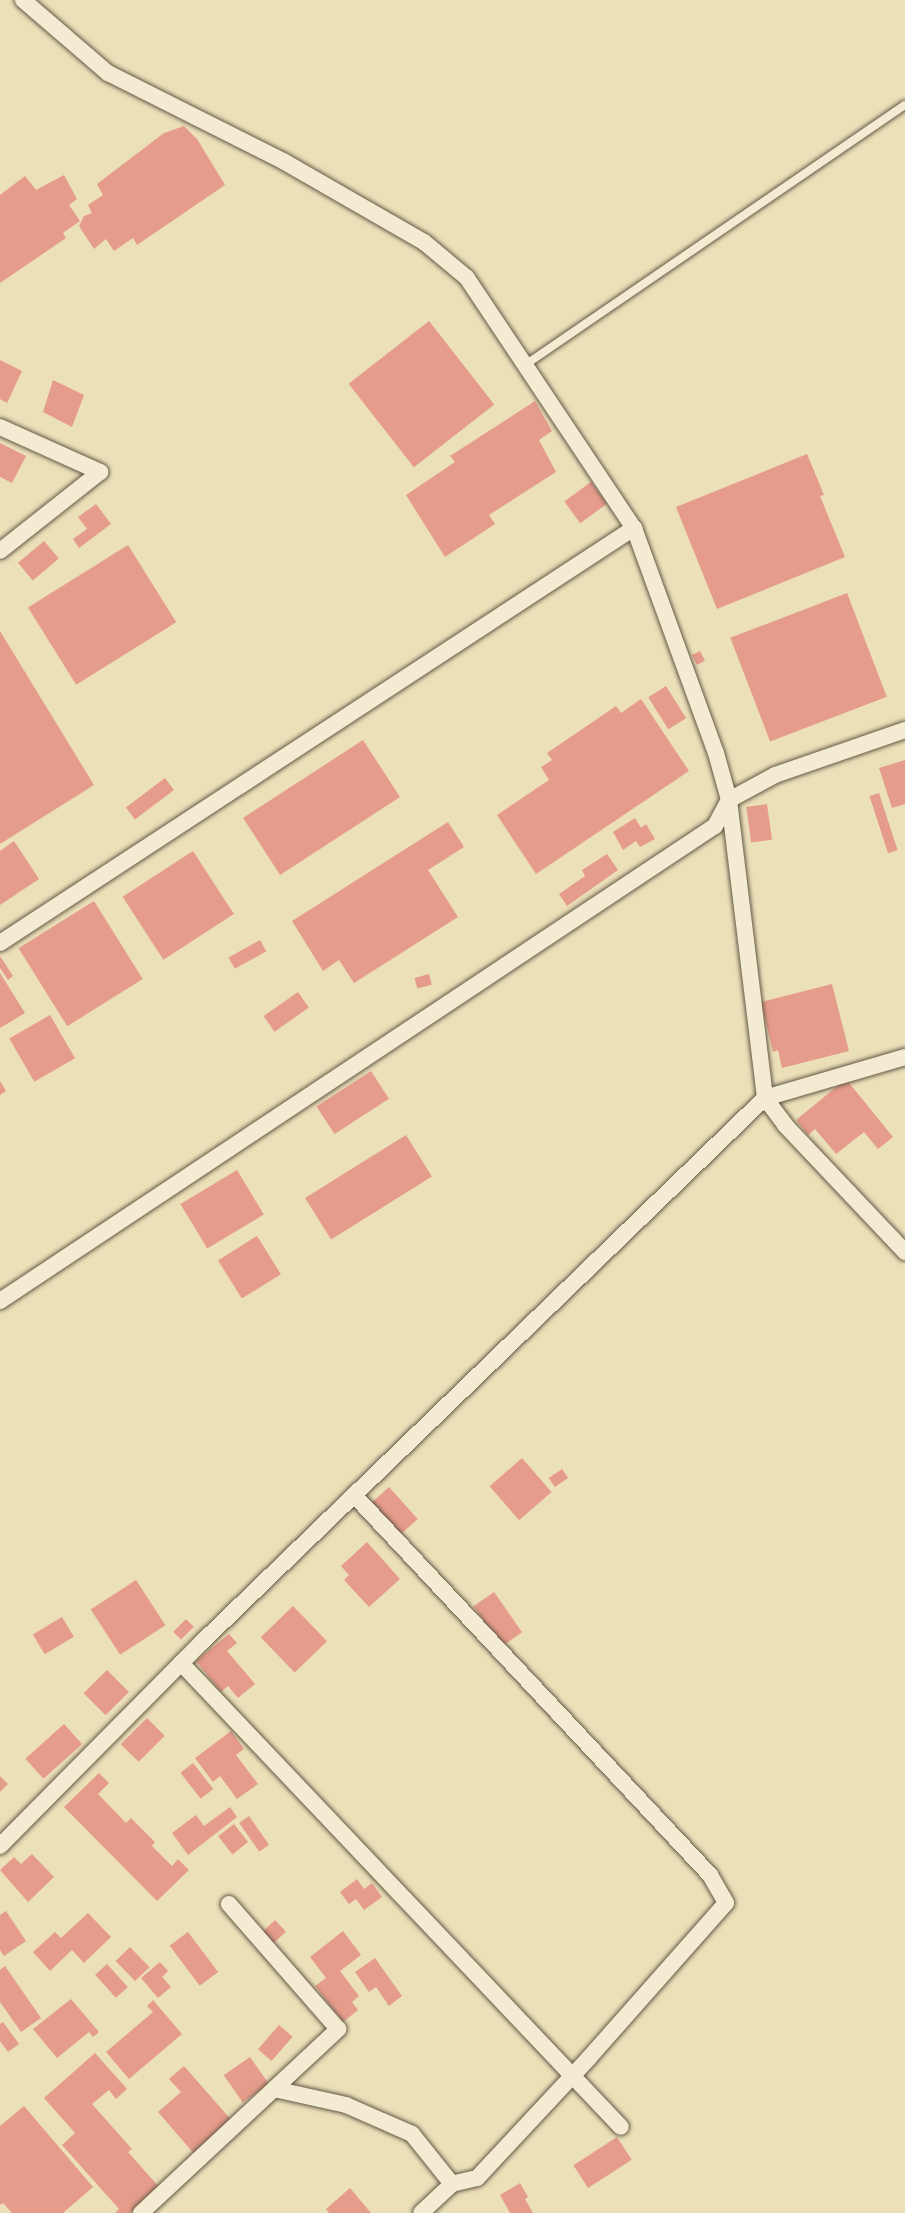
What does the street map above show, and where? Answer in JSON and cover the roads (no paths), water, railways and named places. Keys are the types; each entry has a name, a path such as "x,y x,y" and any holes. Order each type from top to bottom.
{"street":[{"path":"22,0 108,73 282,161 424,242 467,278 634,528 716,753 729,800 765,1098 785,1125 905,1252"},
{"path":"0,427 100,472 0,550"},
{"path":"0,943 634,528"},
{"path":"0,1301 715,826 729,800 775,775 905,730"},
{"path":"0,1846 181,1663 765,1098 905,1057"},
{"path":"354,1495 710,1875 726,1903 572,2076 477,2178 452,2184 421,2213"},
{"path":"181,1663 621,2127"},
{"path":"141,2213 338,2029 229,1904"},
{"path":"274,2089 346,2105 412,2134 452,2184"}],"lane":[{"path":"525,365 905,105"}]}
